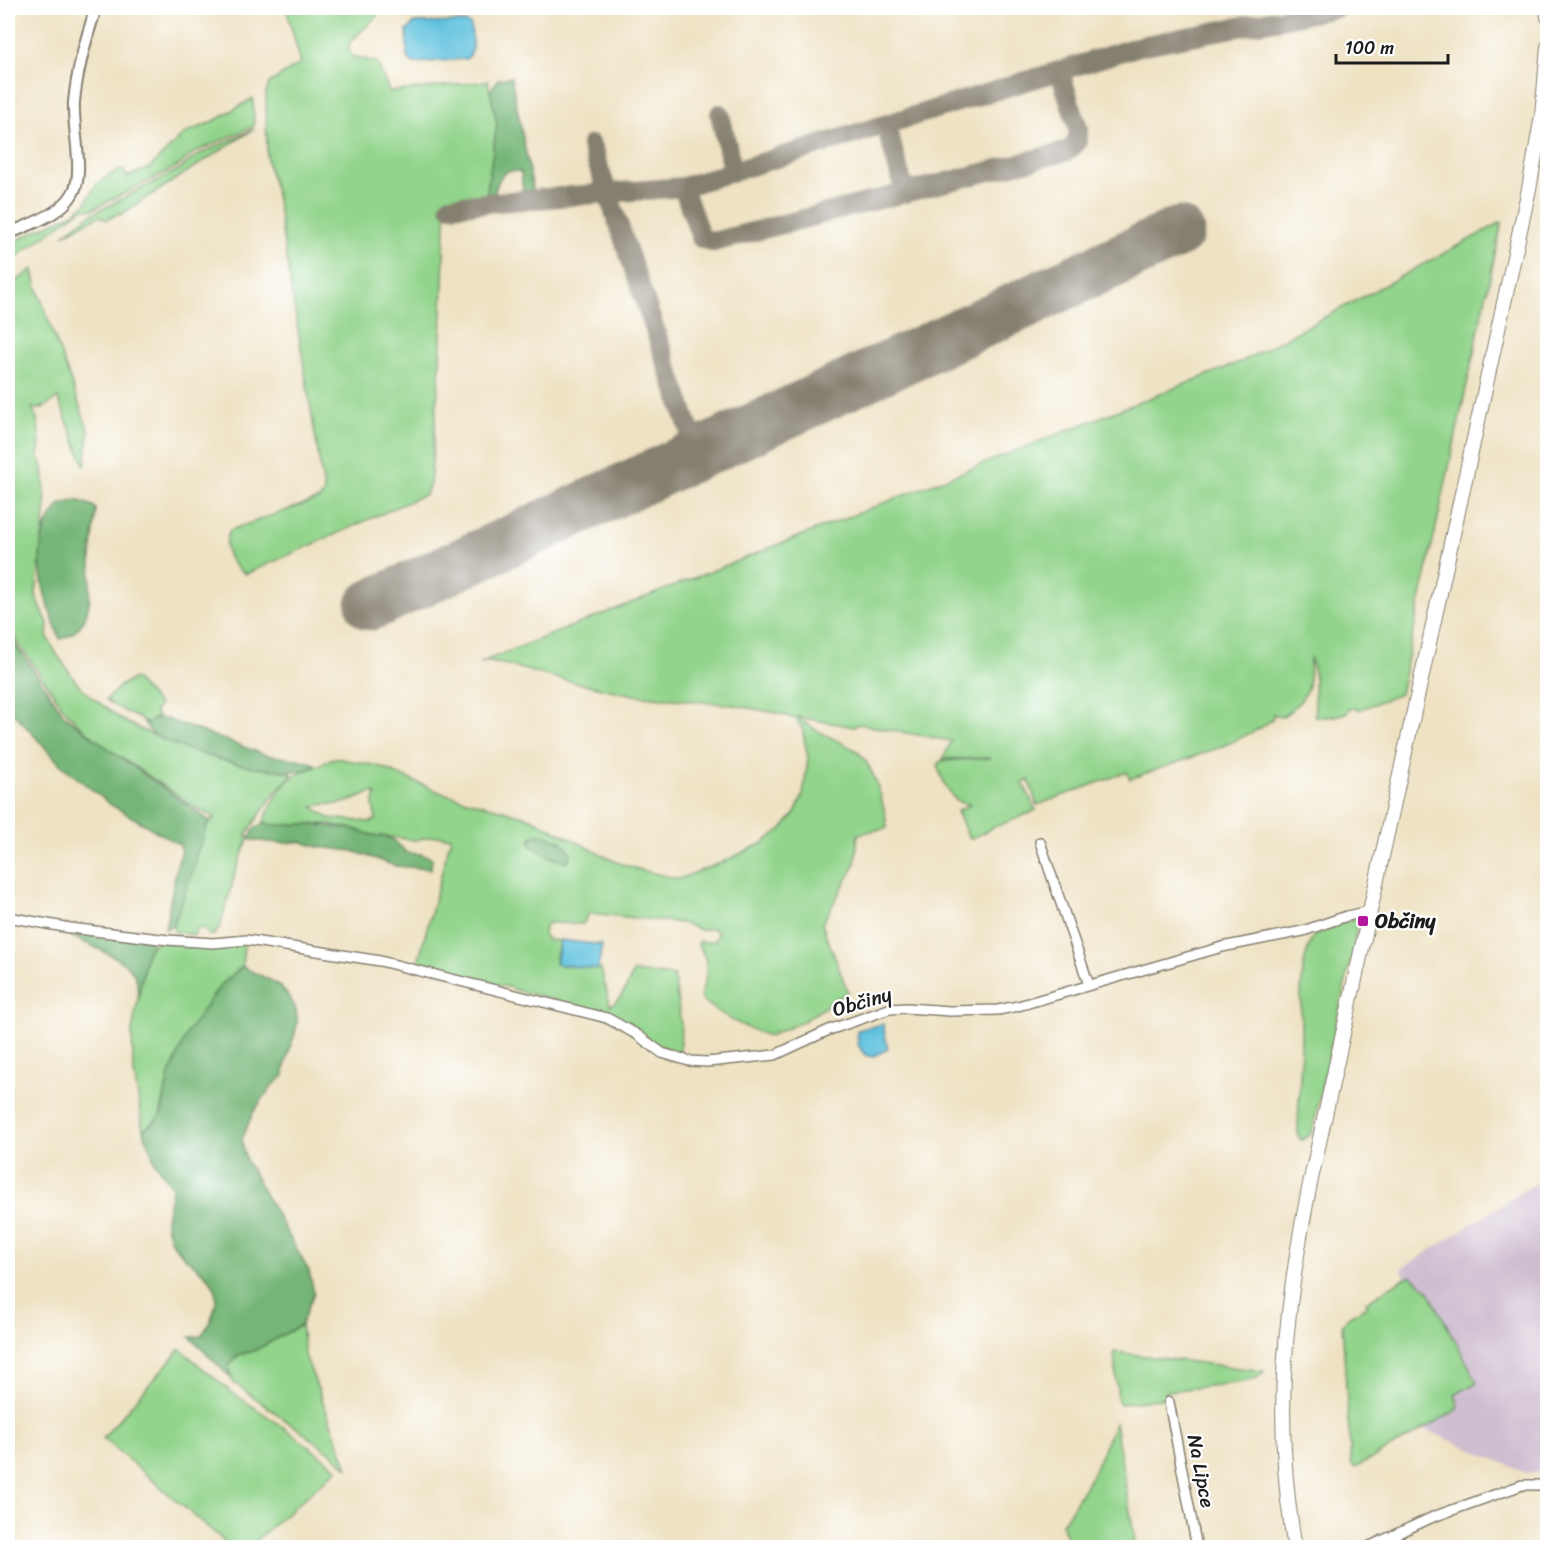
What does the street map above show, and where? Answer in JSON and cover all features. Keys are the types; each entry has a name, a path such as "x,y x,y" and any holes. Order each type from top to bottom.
{"main road":[{"path":"1547,8 1548,17"},
{"path":"1295,1548 1286,1481 1282,1419 1288,1309 1307,1199 1531,180 1542,116 1548,47"}],"street":[{"path":"8,234 58,209 73,195 78,175 74,104 83,50 96,8"},
{"path":"1040,842 1089,985"},
{"name":"Občiny","path":"8,917 70,928 168,940 213,943 247,940 380,961 607,1018 636,1034 662,1053 689,1061 707,1062 775,1055 829,1030 889,1009 998,1010 1222,947 1303,931 1347,916 1371,911"},
{"name":"Na Lipce","path":"1169,1402 1197,1548"},
{"path":"1366,1548 1433,1517 1522,1485 1548,1485"}],"shaded area":[{"path":"1547,1176 1547,1471 1526,1473 1422,1428 1457,1410 1459,1406 1456,1395 1477,1381 1428,1290 1412,1276 1406,1278 1401,1269"}],"green space":[{"path":"286,8 381,8 375,18 349,43 352,56 378,63 389,92 488,81 497,124 486,197 446,199 440,366 430,484 426,494 246,574 235,566 228,555 226,543 230,530 319,499 324,490 276,194 267,161 266,93 269,83 301,63"},
{"path":"511,77 533,189 523,192 521,172 508,171 501,177 493,197 486,197 497,124 490,91 498,79"},
{"path":"253,98 254,126 195,152 178,166 93,209 82,209 8,263 8,244 74,213 85,204 96,185 109,175 123,169 127,177 149,168 184,134 214,121"},
{"path":"254,129 120,215 119,213 107,220 99,216 63,235 90,215 178,170 198,155"},
{"path":"1502,222 1400,694 1359,710 1349,709 1347,713 1339,715 1315,717 1314,672 1310,657 1306,692 1298,704 1282,717 1273,714 1272,720 1258,729 1204,753 1130,779 1127,772 1037,805 1029,780 1023,783 1036,810 971,838 957,811 971,804 964,804 953,797 937,766 940,761 991,758 943,759 951,741 858,724 854,727 798,717 811,727 855,750 861,756 873,774 877,785 887,828 858,834 855,865 822,924 848,992 802,1022 769,1036 732,1020 700,998 707,971 705,958 698,945 699,941 715,941 718,933 713,928 701,930 682,923 589,913 583,924 549,923 545,926 544,935 547,940 559,941 555,964 601,969 610,1005 621,996 633,972 674,976 681,1024 680,1054 658,1045 622,1024 588,1010 508,987 469,980 417,966 451,837 433,836 416,840 372,835 327,824 270,825 264,821 278,793 287,781 336,758 378,766 442,793 531,818 616,862 641,870 679,879 725,861 763,843 784,827 795,813 803,795 808,758 802,728 797,720 782,714 733,705 634,695 503,664 479,663 1243,361","holes":["372,792 376,794 373,805 376,820 370,822 329,818 313,807 347,802","539,834 562,841 551,857 542,851"]},
{"path":"33,269 36,285 89,432 85,467 58,398 43,408 32,408 37,418 40,444 38,454 43,468 46,506 36,593 48,623 47,636 77,683 89,695 127,723 166,741 224,760 292,773 276,791 246,835 249,837 236,870 220,927 214,935 208,935 207,931 198,927 194,935 175,932 173,926 196,860 195,856 207,826 215,818 193,806 103,745 76,722 64,709 8,628 8,287"},
{"path":"77,500 96,509 90,595 85,617 79,627 60,639 43,585 41,542 46,526 59,505"},
{"path":"8,628 15,643 64,715 210,821 195,856 196,860 174,925 165,929 181,854 180,845 111,805 61,765 8,707"},
{"path":"134,678 159,705 155,712 158,716 148,723 106,700 120,686"},
{"path":"155,718 167,719 266,755 303,760 315,764 315,767 281,771 213,758 173,744 153,734 143,721 148,723"},
{"path":"266,823 354,829 387,837 395,841 407,853 432,858 431,869 396,866 353,851 319,847 302,842 279,843 251,840 255,827"},
{"path":"539,834 554,838 566,846 571,854 568,861 554,858 531,846 530,841 533,836"},
{"path":"1357,918 1355,941 1314,1124 1309,1136 1301,1140 1298,1136 1298,1126 1301,994 1308,947 1314,935 1346,920"},
{"path":"70,935 138,936 150,940 152,944 146,956 138,998 136,979 126,965 108,953"},
{"path":"155,942 242,944 244,947 242,966 220,986 166,1089 160,1116 143,1130 133,1066 132,1031 146,956"},
{"path":"243,966 279,986 296,1009 296,1030 284,1076 272,1086 254,1111 242,1139 247,1162 309,1271 314,1293 301,1325 254,1351 238,1355 228,1367 231,1378 190,1337 201,1336 205,1330 212,1316 216,1294 210,1280 171,1241 166,1219 172,1187 155,1163 143,1130 155,1122 162,1112 168,1078 188,1031 220,986"},
{"path":"1412,1276 1428,1290 1477,1382 1455,1395 1459,1406 1457,1410 1355,1468 1351,1464 1342,1324 1349,1316 1367,1306 1366,1302 1403,1279"},
{"path":"301,1325 305,1355 348,1468 331,1453 233,1382 228,1367 238,1355 254,1351"},
{"path":"180,1349 230,1391 283,1427 338,1469 248,1547 231,1547 103,1438"},
{"path":"1114,1352 1264,1371 1257,1378 1243,1382 1168,1391 1165,1393 1165,1398 1121,1404 1118,1401"},
{"path":"1115,1423 1136,1547 1071,1547 1061,1523 1091,1477"}],"water":[{"path":"465,22 470,24 473,45 466,59 414,63 407,57 407,31 414,23"},
{"path":"560,940 602,945 598,969 556,964"},
{"path":"883,1024 888,1049 872,1057 865,1055 858,1045 857,1030"}],"taxiway":[{"path":"450,206 683,187 1140,46 1337,8"},
{"path":"683,187 701,238 713,242 1068,151 1078,141 1078,128 1060,72"},
{"path":"720,114 733,172"},
{"path":"886,125 905,193"},
{"path":"591,145 698,454"}],"runway":[{"path":"371,605 1179,232"}],"place":[{"name":"Občiny","path":"1363,921"}]}
